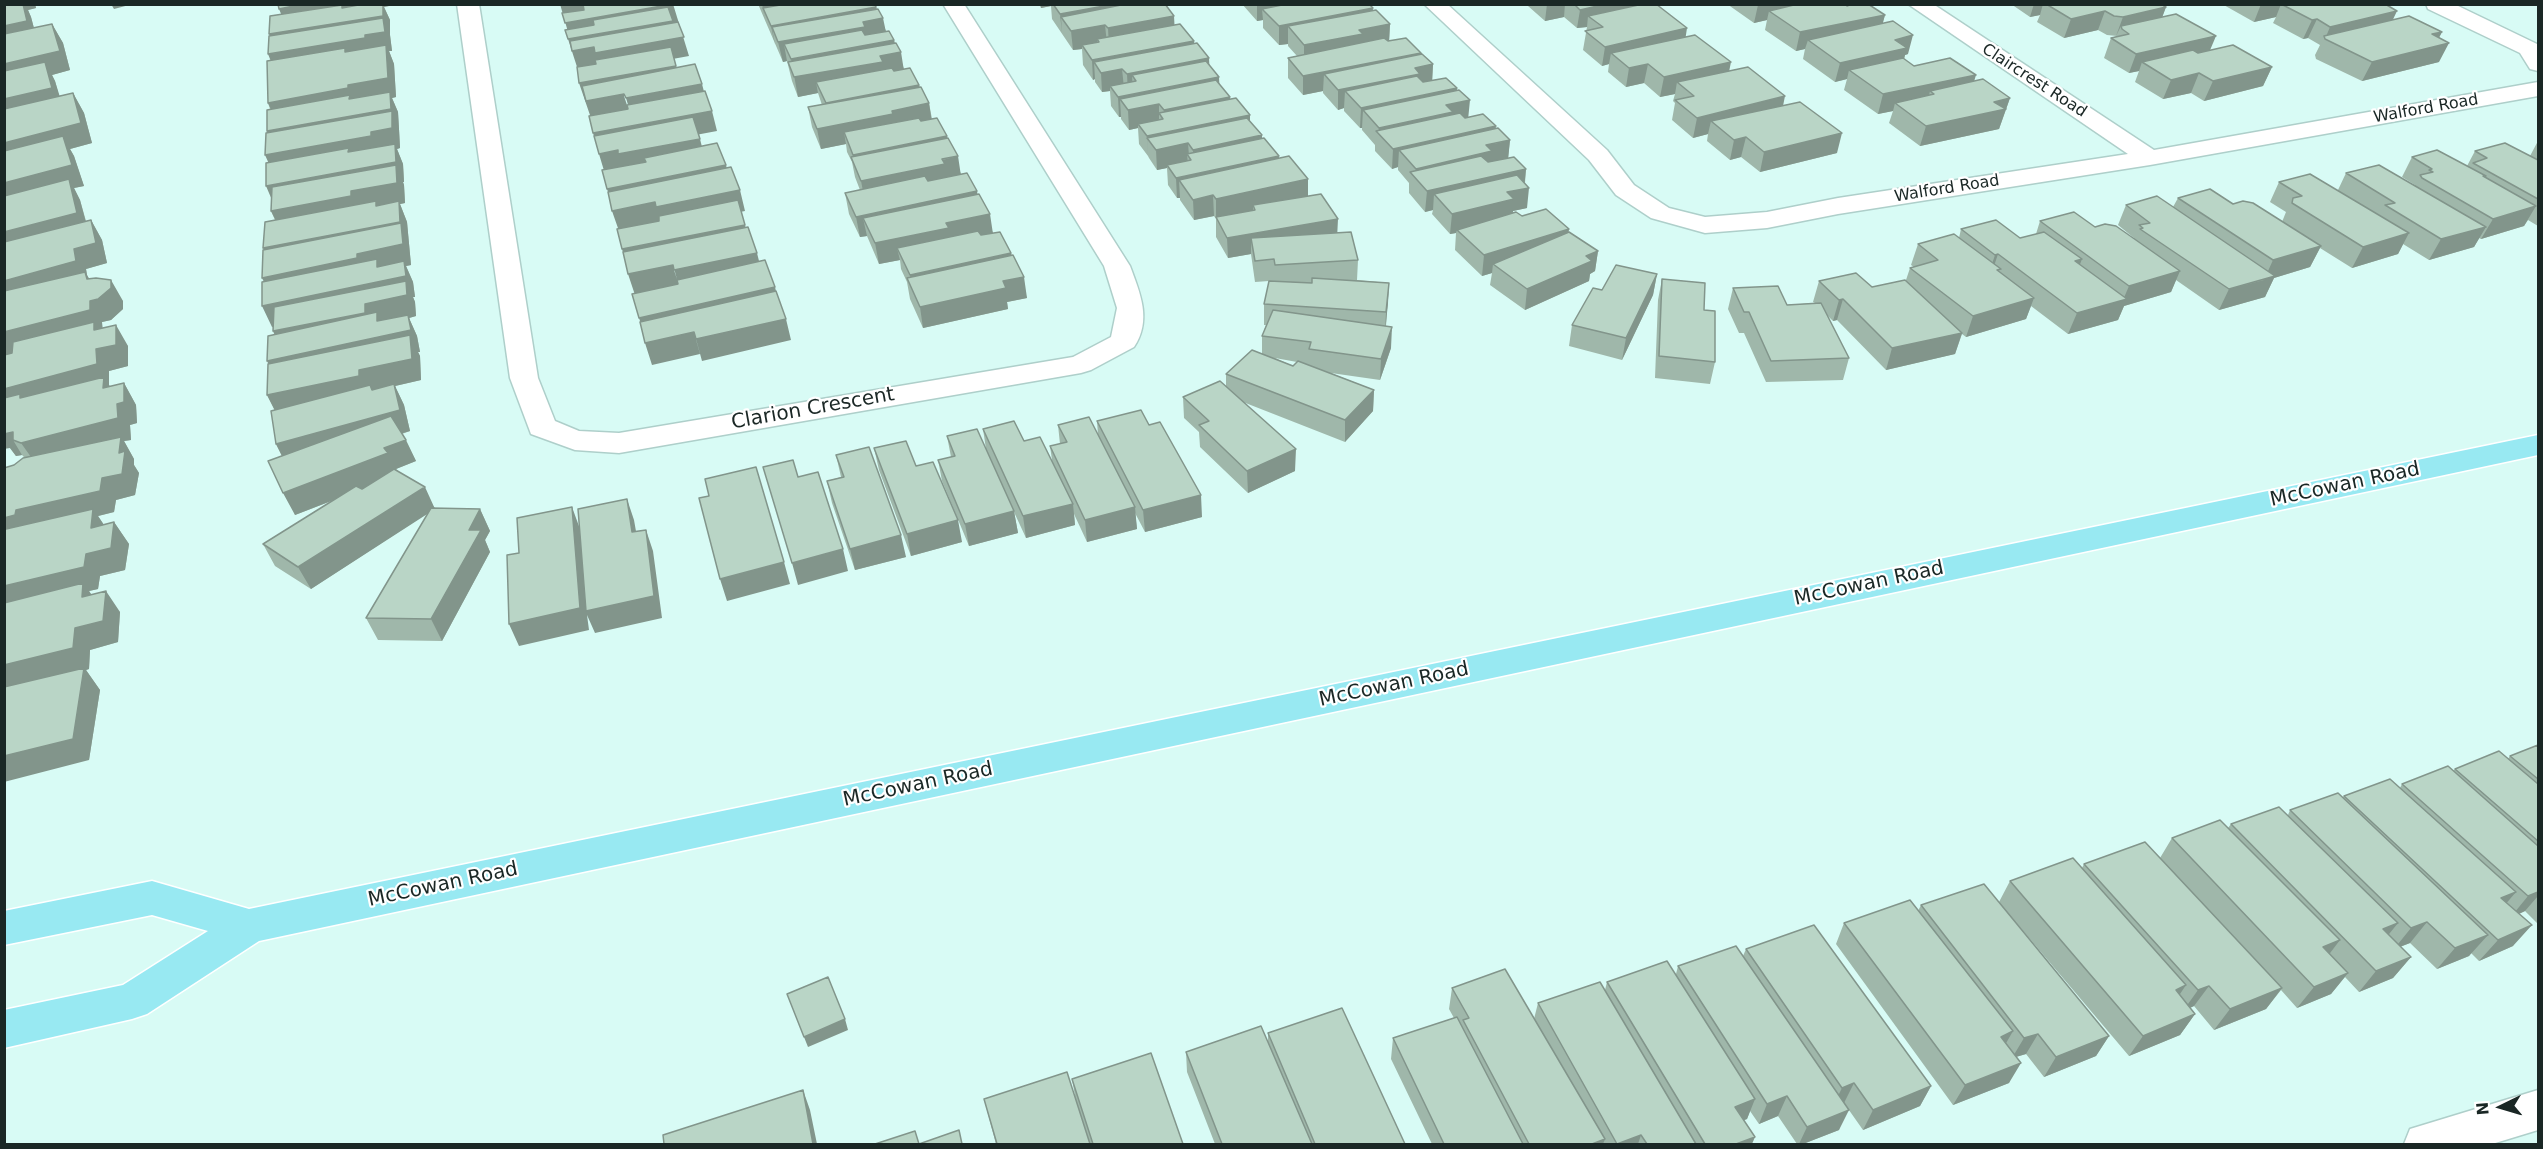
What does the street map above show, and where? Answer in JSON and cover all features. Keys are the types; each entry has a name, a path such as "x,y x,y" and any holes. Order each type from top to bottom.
{"main road":[{"name":"McCowan Road","path":"4,1029 132,1001 249,926 2538,445"},
{"name":"McCowan Road","path":"4,928 152,898 249,926"}],"street":[{"name":"Clarion Crescent","path":"468,4 524,378 542,427 575,440 619,443 1081,364 1124,341 1131,308 1117,266 953,4"},
{"name":"Walford Road","path":"1434,4 1598,155 1625,190 1660,213 1705,225 1767,220 1838,206 2150,158 2538,89"},
{"name":"Claircrest Road","path":"1918,4 2150,158"},
{"path":"2436,4 2529,49 2538,64"},
{"path":"2426,1144 2538,1110"}],"building":[{"path":"4,4 23,4 27,21 4,26"},
{"path":"278,4 303,4 279,9"},
{"path":"364,4 383,4 383,16 269,34 270,16"},
{"path":"583,4 673,4 565,23 562,13 584,10"},
{"path":"786,4 875,4 876,7 771,26 763,8"},
{"path":"1053,4 1115,4 1060,14"},
{"path":"1126,4 1165,4 1174,16 1108,28 1105,25 1071,31 1061,17"},
{"path":"1287,4 1369,4 1373,8 1279,26 1262,9"},
{"path":"1574,4 1606,4 1580,10"},
{"path":"1643,4 1656,4 1687,28 1605,47 1585,31 1603,27 1588,16"},
{"path":"1798,4 1844,4 1847,6 1868,4 1885,15 1800,32 1769,11"},
{"path":"2046,4 2161,4 2166,7 2123,17 2114,16 2105,11 2071,19"},
{"path":"2281,4 2385,4 2397,11 2330,27"},
{"path":"668,7 673,21 568,39 565,30 594,25 593,20"},
{"path":"878,9 883,18 863,22 865,27 778,42 772,27"},
{"path":"1376,10 1390,24 1359,30 1363,34 1304,45 1288,26"},
{"path":"2176,14 2216,36 2136,54 2111,38 2129,34 2121,26"},
{"path":"2409,16 2442,32 2432,34 2449,43 2372,62 2325,39 2324,36"},
{"path":"383,18 385,32 365,35 365,38 268,54 269,36"},
{"path":"1893,21 1913,35 1895,40 1907,48 1840,63 1808,40"},
{"path":"678,22 684,37 595,53 594,47 572,51 570,41"},
{"path":"52,24 60,51 4,64 4,34"},
{"path":"1180,24 1194,41 1092,60 1082,45 1099,42 1097,39"},
{"path":"862,30 865,35 889,31 894,40 791,59 784,44"},
{"path":"1695,35 1731,62 1664,77 1648,64 1629,68 1611,53"},
{"path":"1384,38 1388,41 1406,38 1421,53 1303,76 1288,58"},
{"path":"896,43 901,52 880,56 883,62 794,77 788,62"},
{"path":"1197,43 1209,58 1127,74 1122,69 1101,73 1094,62"},
{"path":"386,45 388,78 268,103 267,61 345,48 345,52"},
{"path":"2233,45 2272,67 2213,81 2199,73 2171,80 2142,62 2193,50 2198,53"},
{"path":"671,47 676,66 579,83 577,67 596,64 595,60"},
{"path":"1422,54 1433,64 1415,68 1420,74 1338,90 1324,74"},
{"path":"1903,58 1914,66 1950,58 1976,75 1883,94 1849,70"},
{"path":"1206,61 1219,77 1118,97 1110,86 1136,81 1132,75"},
{"path":"45,62 52,88 4,99 4,71"},
{"path":"695,64 702,84 626,98 624,94 586,101 582,86"},
{"path":"1748,67 1785,96 1697,118 1675,100 1694,96 1677,82"},
{"path":"892,68 894,71 910,68 919,85 826,103 816,82"},
{"path":"1417,76 1423,82 1446,78 1457,88 1361,108 1345,91"},
{"path":"1983,79 2010,98 1994,102 2006,109 1926,126 1895,103 1934,94 1930,91"},
{"path":"1216,80 1230,97 1164,110 1159,104 1128,110 1120,99"},
{"path":"921,87 929,103 892,111 893,114 817,129 808,107"},
{"path":"1459,90 1470,100 1446,105 1453,112 1379,128 1363,110"},
{"path":"705,91 712,111 593,133 589,116 628,109 627,105"},
{"path":"390,92 391,109 267,131 267,110 350,95 349,99"},
{"path":"73,93 81,123 4,143 4,109"},
{"path":"1236,98 1250,115 1147,136 1138,124 1163,119 1159,113"},
{"path":"1800,102 1842,133 1764,152 1746,137 1734,140 1711,121"},
{"path":"392,111 392,128 371,132 371,136 265,155 266,133"},
{"path":"1460,113 1465,118 1483,114 1496,126 1393,149 1376,131"},
{"path":"693,117 700,139 618,154 618,150 599,154 594,136"},
{"path":"919,118 921,121 937,118 947,136 853,155 844,132"},
{"path":"1247,118 1262,135 1193,150 1188,143 1156,150 1147,138"},
{"path":"1498,128 1510,140 1486,145 1492,151 1416,169 1399,150"},
{"path":"63,136 72,165 4,183 4,151"},
{"path":"948,138 958,156 942,159 945,164 861,181 851,157"},
{"path":"1264,138 1279,156 1176,178 1167,165 1191,160 1187,154"},
{"path":"717,143 726,165 607,189 602,170 646,162 644,158"},
{"path":"2505,143 2538,160 2538,199 2473,163 2487,158 2475,151"},
{"path":"395,144 396,162 266,186 266,163 349,148 348,152"},
{"path":"2437,150 2536,206 2493,219 2422,178 2420,175 2433,172 2429,170 2432,169 2412,157"},
{"path":"1289,156 1308,179 1216,199 1213,195 1193,200 1179,180"},
{"path":"1481,156 1488,162 1514,157 1526,169 1427,191 1410,172"},
{"path":"396,165 397,183 351,191 351,196 271,211 272,187"},
{"path":"2379,165 2486,227 2441,239 2385,205 2395,203 2346,173"},
{"path":"731,167 740,190 656,207 655,202 612,211 608,192"},
{"path":"967,173 977,191 856,217 845,193 925,176 928,181"},
{"path":"2310,174 2409,233 2363,247 2292,203 2293,198 2302,196 2279,182"},
{"path":"1517,175 1529,188 1507,192 1514,199 1452,214 1434,194"},
{"path":"69,179 77,213 4,232 4,196"},
{"path":"2210,189 2233,204 2243,201 2253,203 2321,246 2273,260 2178,198"},
{"path":"979,194 990,214 946,223 949,228 875,243 863,218"},
{"path":"1321,194 1338,219 1227,238 1216,217 1255,210 1253,205"},
{"path":"2157,196 2275,276 2229,289 2140,229 2143,228 2139,225 2150,223 2126,205"},
{"path":"738,200 745,225 622,249 617,229 659,221 659,216"},
{"path":"376,201 376,206 399,201 400,222 263,248 265,222"},
{"path":"1546,209 1569,229 1484,255 1457,230 1516,212 1522,216"},
{"path":"2074,212 2095,227 2105,224 2116,226 2180,271 2129,286 2040,221"},
{"path":"91,220 96,243 74,249 76,261 4,281 4,242"},
{"path":"1996,220 2020,238 2044,232 2082,259 2075,261 2127,299 2077,313 1961,229"},
{"path":"401,223 403,244 357,254 357,258 262,278 263,250"},
{"path":"748,227 757,253 674,270 673,265 628,274 623,252"},
{"path":"978,231 981,235 1000,232 1011,253 910,275 897,248"},
{"path":"1351,232 1358,260 1275,265 1274,259 1255,261 1251,238"},
{"path":"1569,232 1598,251 1586,256 1592,261 1527,289 1493,264"},
{"path":"1954,234 2001,269 1997,270 2034,298 1973,316 1910,268 1938,260 1918,244"},
{"path":"1013,255 1024,277 1003,281 1006,288 920,307 907,278"},
{"path":"377,259 377,267 404,261 406,276 262,306 262,282"},
{"path":"765,260 775,287 639,318 632,294 678,284 677,280"},
{"path":"1616,265 1657,274 1626,338 1572,325 1593,288 1602,290"},
{"path":"85,272 87,279 111,280 111,288 98,299 90,301 90,310 4,332 4,291"},
{"path":"1856,273 1872,287 1905,280 1962,333 1892,348 1843,299 1839,300 1819,281"},
{"path":"1312,278 1389,283 1386,312 1264,304 1269,281 1312,283"},
{"path":"1662,279 1705,283 1704,310 1715,311 1715,362 1659,356"},
{"path":"406,281 407,295 365,304 365,313 273,331 274,307"},
{"path":"1778,286 1787,305 1821,303 1849,358 1771,361 1749,312 1744,312 1733,288"},
{"path":"776,291 786,319 696,339 694,332 645,343 640,322"},
{"path":"1273,310 1392,327 1381,359 1309,349 1311,342 1262,336"},
{"path":"377,312 377,321 408,315 411,330 267,361 268,336"},
{"path":"94,322 94,330 116,325 116,345 96,349 97,364 4,389 4,355 12,353 13,342"},
{"path":"410,335 412,359 359,370 359,376 267,395 268,364"},
{"path":"1252,350 1293,366 1298,361 1374,390 1345,420 1226,374"},
{"path":"104,377 103,388 124,383 124,402 117,404 118,418 21,443 13,440 13,432 4,434 4,398 20,394 20,398"},
{"path":"1220,381 1296,449 1247,471 1199,425 1209,421 1183,397"},
{"path":"394,384 400,410 276,444 271,411 370,385 372,390"},
{"path":"1141,410 1149,425 1160,422 1201,495 1143,510 1097,421"},
{"path":"391,416 406,440 384,448 388,453 283,493 268,461"},
{"path":"1089,417 1135,507 1085,520 1050,446 1067,442 1058,425"},
{"path":"1014,421 1024,441 1040,437 1073,504 1023,516 983,429"},
{"path":"977,429 1014,511 965,524 938,460 955,456 947,436"},
{"path":"121,437 119,453 125,451 122,474 102,478 100,491 16,510 15,515 4,518 4,468 14,465 23,458"},
{"path":"906,441 916,466 933,462 958,520 907,534 874,448"},
{"path":"869,447 901,535 850,549 827,481 844,477 836,455"},
{"path":"793,460 798,477 818,472 843,549 792,563 763,467"},
{"path":"756,467 784,562 720,579 699,498 709,496 705,479"},
{"path":"394,469 425,487 298,567 263,544 356,486 362,489"},
{"path":"627,499 632,532 646,530 654,596 586,611 578,509"},
{"path":"572,507 580,608 509,624 507,555 519,553 517,518"},
{"path":"431,508 480,509 469,530 481,530 431,619 366,618"},
{"path":"93,509 91,528 114,522 111,548 86,554 84,567 4,586 4,526 7,525 6,529"},
{"path":"83,583 82,597 106,591 103,621 75,628 73,648 4,665 4,603"},
{"path":"84,668 73,739 4,756 4,687"},
{"path":"2538,745 2538,779 2510,756"},
{"path":"2499,751 2538,784 2538,841 2455,769"},
{"path":"2448,766 2538,846 2538,892 2528,896 2402,784"},
{"path":"2390,779 2516,892 2501,898 2532,925 2498,940 2344,796"},
{"path":"2338,793 2488,935 2455,948 2427,922 2411,928 2290,810"},
{"path":"2279,807 2398,923 2383,929 2411,957 2376,971 2231,824"},
{"path":"2220,820 2340,940 2323,947 2348,973 2314,987 2172,838"},
{"path":"2145,842 2282,988 2230,1009 2209,986 2198,990 2084,864"},
{"path":"2073,858 2186,985 2176,990 2195,1014 2143,1036 2010,881"},
{"path":"1984,884 2109,1036 2056,1057 2038,1034 2024,1038 1921,905"},
{"path":"1910,900 2013,1031 2001,1037 2021,1063 1965,1085 1844,923"},
{"path":"1814,925 1931,1086 1873,1110 1854,1083 1842,1088 1746,949"},
{"path":"1736,946 1849,1110 1807,1127 1787,1096 1767,1104 1678,966"},
{"path":"1667,961 1755,1099 1735,1107 1755,1137 1736,1144 1705,1144 1607,982"},
{"path":"1505,969 1605,1139 1592,1144 1529,1144 1463,1020 1469,1018 1452,988"},
{"path":"828,977 845,1019 804,1037 787,994"},
{"path":"1600,982 1696,1144 1647,1144 1641,1135 1617,1144 1538,1003"},
{"path":"1342,1008 1405,1144 1315,1144 1268,1033"},
{"path":"1457,1017 1523,1144 1444,1144 1393,1038"},
{"path":"1261,1026 1312,1144 1222,1144 1186,1052"},
{"path":"1151,1053 1183,1144 1093,1144 1072,1079"},
{"path":"1067,1072 1090,1144 997,1144 984,1099"},
{"path":"803,1090 813,1144 664,1144 663,1135"},
{"path":"959,1130 962,1144 919,1144"},
{"path":"915,1131 919,1144 875,1144"}]}
